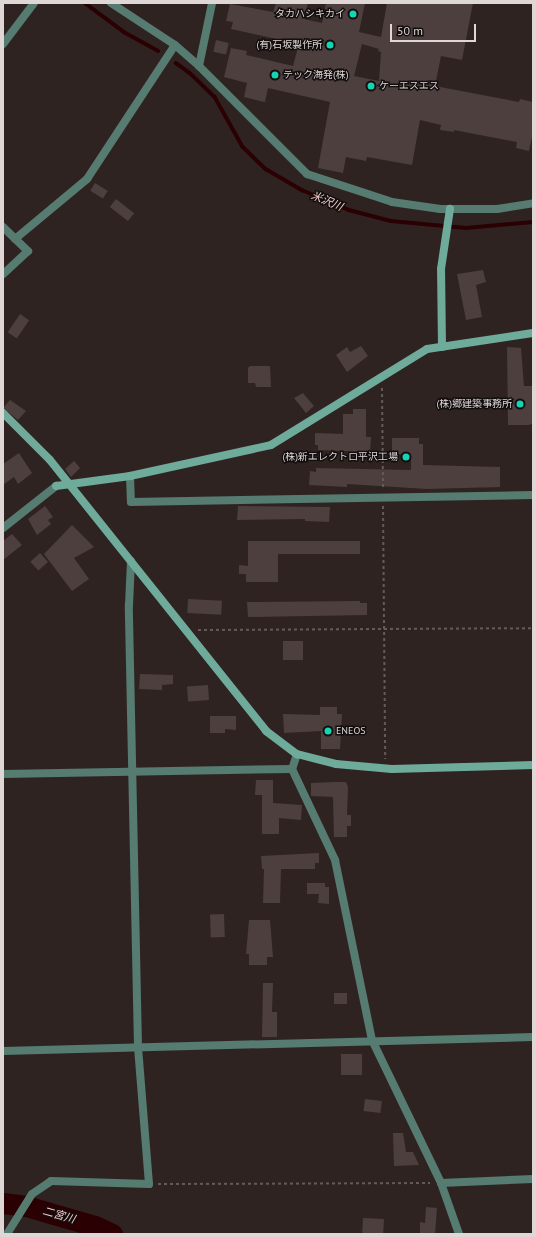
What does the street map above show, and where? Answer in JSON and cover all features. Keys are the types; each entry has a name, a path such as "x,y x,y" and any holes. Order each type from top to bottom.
{"main road":[{"path":"442,347 441,269 450,209"},
{"path":"56,486 130,476 271,445 382,375 426,350 533,333"},
{"path":"3,413 50,460 70,484 266,731 297,754 336,764 386,768 533,765"}],"street":[{"path":"3,44 34,3"},
{"path":"111,3 175,45 199,66 307,174 392,202 450,209 497,209 533,203"},
{"path":"199,66 212,3"},
{"path":"15,239 87,179 175,45"},
{"path":"3,227 28,251 3,274"},
{"path":"130,476 131,502 533,494"},
{"path":"3,528 56,486"},
{"path":"7,1234 32,1194 51,1181 149,1184 138,1047 129,605 132,561"},
{"path":"297,754 292,769 335,860 372,1040 441,1183 459,1234"},
{"path":"3,774 133,770 292,769"},
{"path":"3,1051 372,1040 533,1037"},
{"path":"441,1183 533,1180"}],"path":[{"path":"382,375 383,493"},
{"path":"383,501 386,768"},
{"path":"186,630 533,628"},
{"path":"149,1184 441,1183"}],"building":[{"path":"276,3 308,3 304,19 322,23 326,3 365,3 359,32 381,37 387,3 473,3 462,60 441,56 435,86 519,102 520,99 533,102 533,132 529,151 516,148 517,142 454,130 454,132 440,130 441,125 420,120 412,165 367,157 366,161 346,157 343,173 318,168 330,102 268,88 265,102 260,101 244,97 247,83 224,77 231,48 247,51 246,55 293,66 299,44 231,29 233,22 226,21 230,4 273,12","holes":["362,44 379,49 378,51 381,52 379,81 354,76"]},
{"path":"216,40 229,43 226,55 213,52"},
{"path":"95,183 108,191 103,199 90,191"},
{"path":"116,199 134,213 128,221 110,207"},
{"path":"483,270 486,282 476,285 482,317 466,320 457,274"},
{"path":"20,314 29,320 17,338 8,332"},
{"path":"361,346 368,356 347,372 336,355 347,347 350,352"},
{"name":"(株)郷建築事務所","path":"507,347 521,348 524,386 533,386 533,423 529,425 508,425"},
{"path":"250,366 270,366 271,387 256,387 255,383 248,383 248,368"},
{"path":"303,393 314,406 306,413 294,398"},
{"path":"10,400 26,411 18,420 3,408"},
{"path":"353,409 366,409 366,437 371,437 370,452 318,450 318,445 315,445 315,433 343,434 343,414 353,414"},
{"path":"392,438 419,438 419,444 423,444 423,465 500,467 500,487 427,489 347,484 347,487 309,485 310,471 316,472 316,468 411,470 411,455 392,454"},
{"path":"19,453 32,473 18,484 14,477 3,485 3,464"},
{"path":"74,461 80,468 71,477 65,469"},
{"path":"45,506 53,517 48,520 51,524 37,535 28,519"},
{"path":"238,506 330,507 329,522 305,521 305,519 237,520"},
{"path":"72,525 94,547 74,558 89,579 72,591 44,554"},
{"path":"12,534 22,545 3,560 3,541"},
{"path":"248,541 360,541 360,554 278,554 278,582 246,582 246,574 239,574 239,565 248,566"},
{"path":"40,553 48,562 38,571 30,562"},
{"path":"188,599 222,601 221,615 187,613"},
{"path":"360,601 360,603 367,603 367,615 248,617 247,602"},
{"path":"283,641 303,641 303,660 283,660"},
{"path":"140,674 173,675 173,684 162,685 162,690 139,689"},
{"path":"208,685 209,700 188,701 187,686"},
{"path":"320,707 337,707 337,714 342,714 340,749 321,749 321,731 284,733 283,714 320,715"},
{"path":"210,716 236,716 236,730 225,729 225,733 210,733"},
{"path":"256,780 273,780 273,803 302,805 301,820 279,818 279,834 262,834 262,795 255,795"},
{"path":"346,782 348,787 347,815 351,815 351,826 347,826 347,837 334,837 333,797 311,796 311,783"},
{"path":"319,853 319,863 315,863 315,869 281,869 280,903 263,903 264,869 262,869 261,856"},
{"path":"307,883 325,883 325,887 329,887 329,904 318,903 319,894 307,894"},
{"path":"210,914 224,914 225,937 211,937"},
{"path":"249,920 270,920 273,957 267,957 267,965 249,965 249,954 246,954"},
{"path":"263,983 273,983 272,1012 277,1012 277,1037 262,1037"},
{"path":"334,993 347,993 347,1004 334,1004"},
{"path":"341,1054 362,1054 362,1075 341,1075"},
{"path":"365,1099 382,1101 380,1113 364,1111"},
{"path":"393,1133 403,1133 406,1152 413,1152 419,1165 394,1166"},
{"path":"426,1207 437,1208 435,1234 420,1234 420,1222 425,1223"},
{"path":"363,1218 384,1219 383,1234 362,1234"}],"waterway":[{"name":"米沢川","path":"85,3 124,32 158,51"},
{"name":"米沢川","path":"176,63 190,73 215,97 243,147 266,169 302,190 349,210 391,221 466,228 533,222"},
{"name":"二宮川","path":"3,1203 26,1206 95,1226 112,1234"}],"place":[{"name":"タカハシキカイ","path":"353,14"},
{"name":"(有)石坂製作所","path":"330,45"},
{"name":"テック海発(株)","path":"275,75"},
{"name":"ケーエスエス","path":"371,86"},
{"name":"(株)郷建築事務所","path":"520,404"},
{"name":"(株)新エレクトロ平沢工場","path":"406,457"},
{"name":"ENEOS","path":"328,731"}]}
